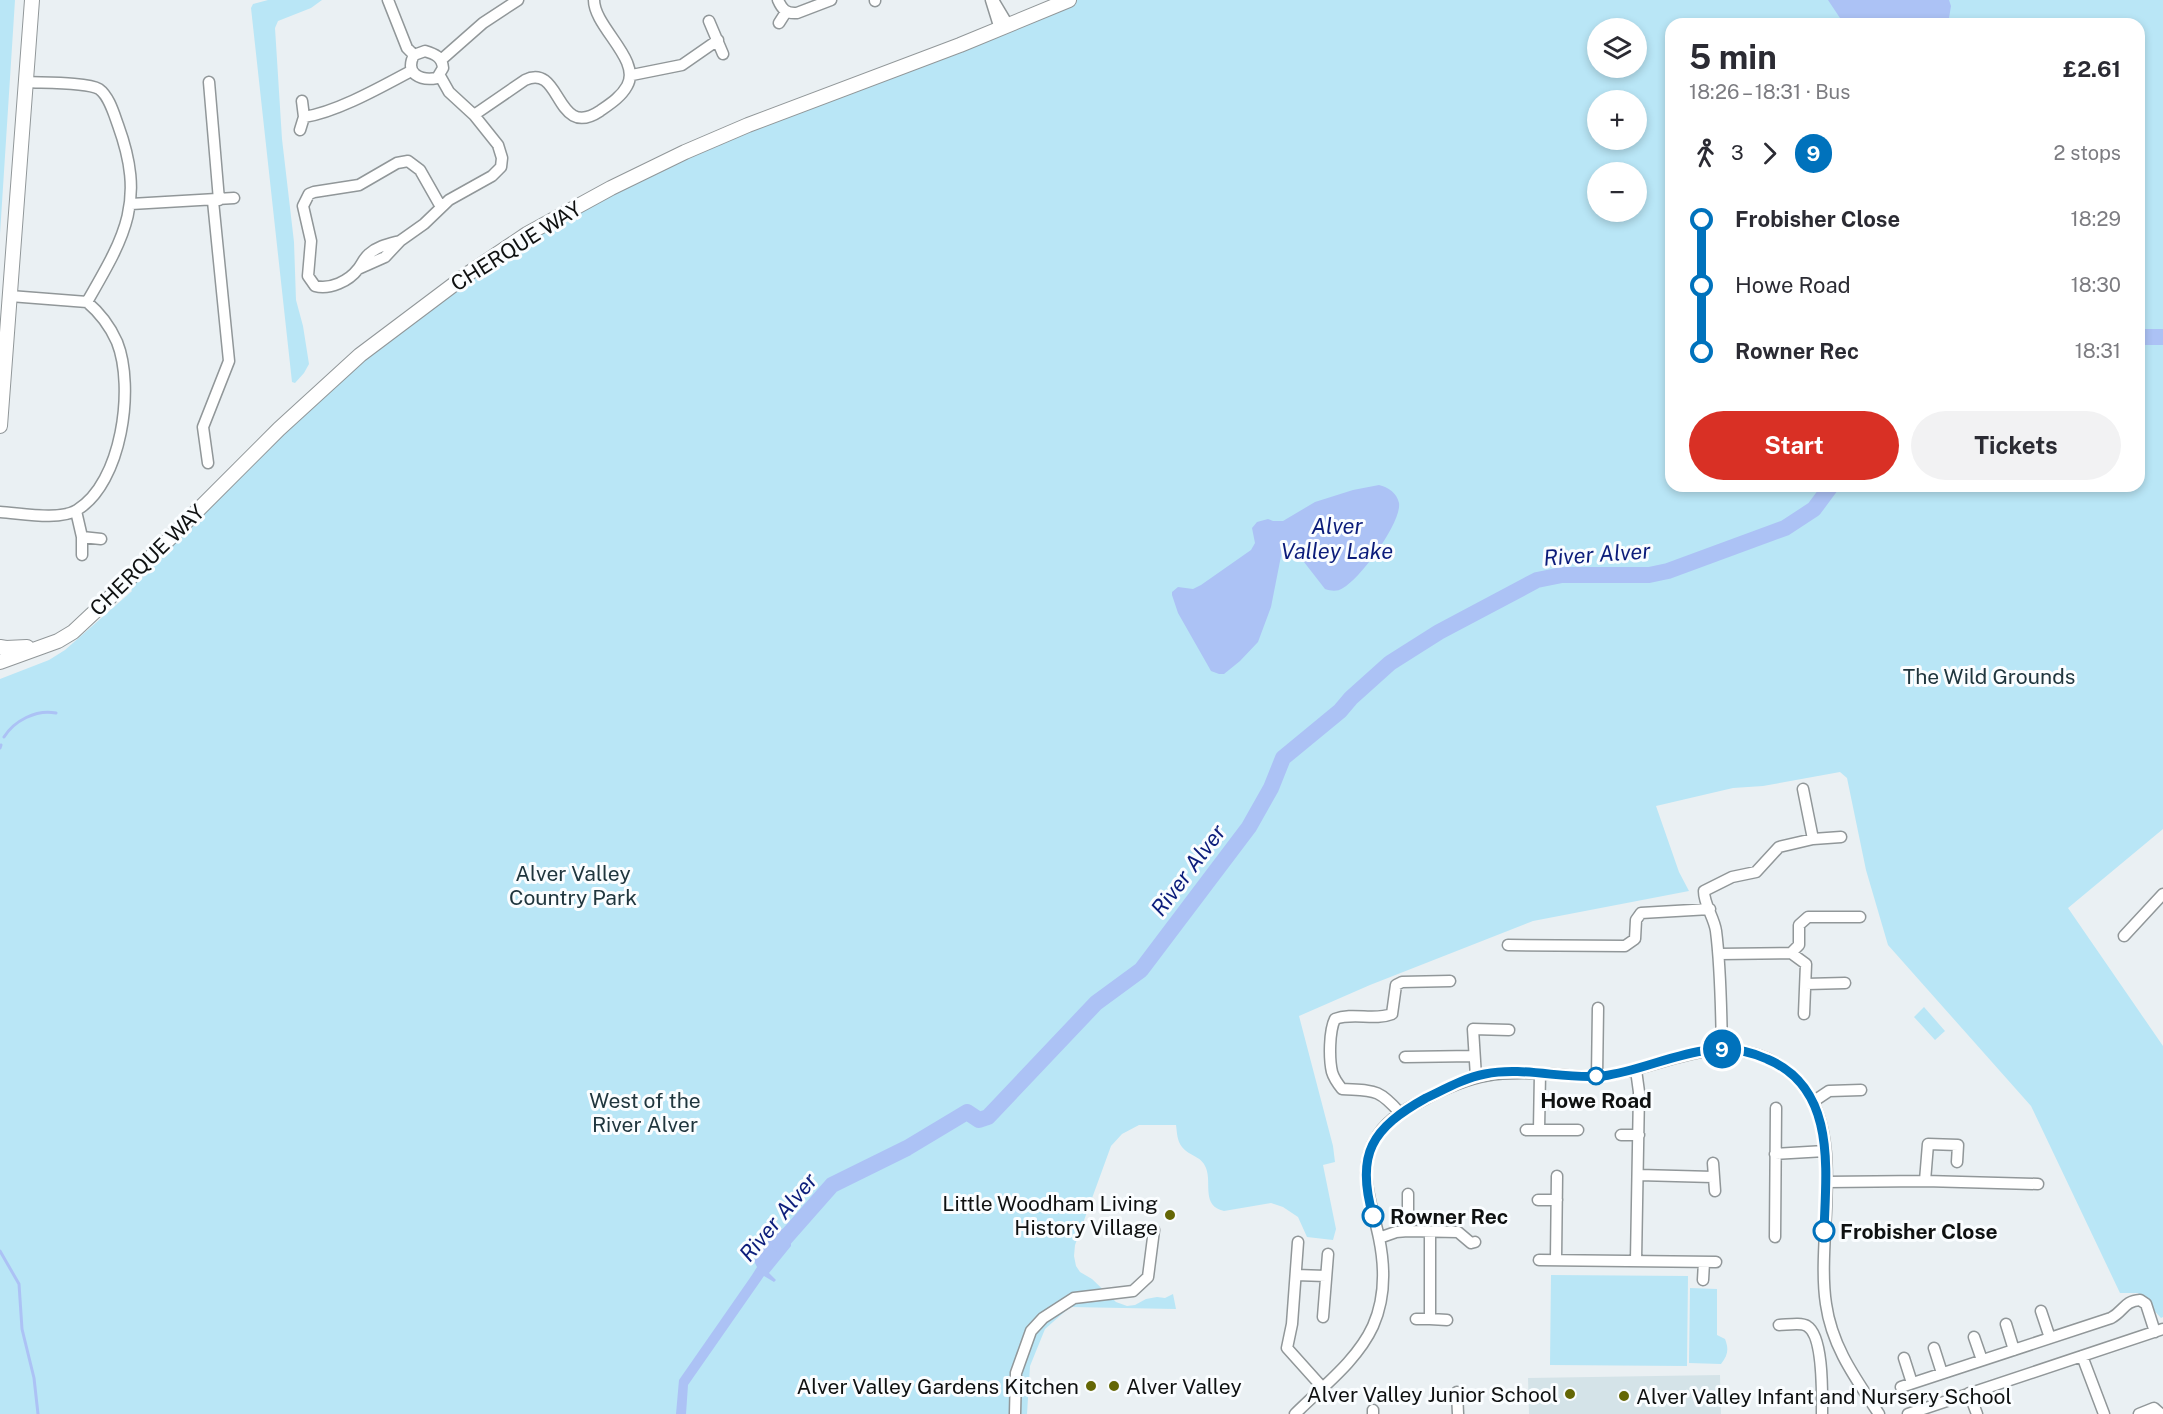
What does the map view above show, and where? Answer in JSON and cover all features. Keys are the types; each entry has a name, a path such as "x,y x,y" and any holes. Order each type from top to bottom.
{"street":[{"path":"0,426 32,0"},
{"path":"388,0 407,48 414,55"},
{"path":"441,60 483,23 518,0"},
{"path":"474,115 525,80 535,76 546,80 571,115 576,118 588,118 618,98 632,75 596,12 594,0"},
{"path":"778,0 786,12 797,14 831,0"},
{"path":"992,0 1004,27"},
{"name":"CHERQUE WAY","path":"0,662 58,641 73,632 279,429 360,355 469,273 527,234 611,188 685,152 1069,0"},
{"path":"779,23 786,12"},
{"path":"709,21 723,54"},
{"path":"632,75 682,64 718,40"},
{"path":"426,51 434,54 441,60 443,68 440,76 434,79 415,75 411,71 414,55 426,51"},
{"path":"304,117 350,102 411,71"},
{"path":"440,76 449,92 474,115 498,145 502,158 501,167 492,176 441,207 424,224 400,241 376,248 364,258 358,269 333,286 320,288 310,282 308,276 311,241 303,206 309,194 320,190 359,185 397,163 408,161 420,170 441,207"},
{"path":"26,82 87,86 99,89 108,100 123,137 130,167 131,204 126,227 111,263 87,302"},
{"path":"208,463 202,427 228,361 209,82"},
{"path":"300,130 304,117 302,101"},
{"path":"131,204 216,201 234,198"},
{"path":"0,512 66,515 88,502 106,476 122,432 126,402 123,364 117,343 99,313 87,302 10,296"},
{"path":"76,511 82,537 82,555"},
{"path":"82,537 101,539"},
{"name":"CHERQUE WAY","path":"0,670 46,653 55,647 58,641"},
{"path":"4,649 45,646"},
{"path":"1803,789 1813,839"},
{"path":"1722,1048 1719,954 1715,923 1704,899 1704,891 1732,877 1756,872 1779,847 1813,839 1841,837"},
{"path":"2124,936 2163,894"},
{"path":"1508,945 1625,946 1635,939 1636,920 1641,913 1710,909"},
{"path":"1791,953 1799,945 1799,925 1808,917 1860,917"},
{"path":"1719,954 1791,953 1806,964 1804,1014"},
{"path":"1400,1113 1384,1095 1372,1091 1342,1089 1337,1083 1332,1073 1331,1028 1335,1019 1343,1016 1385,1017 1392,1014 1396,985 1402,982 1450,981"},
{"path":"1806,984 1845,983"},
{"path":"1597,1077 1598,1008"},
{"path":"1476,1077 1473,1029 1509,1030"},
{"path":"1295,1414 1356,1353 1374,1325 1383,1289 1379,1238 1369,1202 1366,1164 1378,1135 1400,1113 1450,1086 1486,1074 1540,1073 1597,1077 1636,1070 1688,1054 1722,1048 1743,1050 1775,1062 1791,1073 1814,1101 1825,1150 1823,1282 1829,1323 1849,1369 1879,1414"},
{"path":"1405,1057 1474,1056"},
{"path":"1636,1070 1640,1092 1636,1260"},
{"path":"1539,1130 1540,1073"},
{"path":"1814,1101 1829,1091 1861,1090"},
{"path":"1774,1237 1776,1108"},
{"path":"1526,1130 1578,1130"},
{"path":"1621,1135 1639,1135"},
{"path":"1925,1181 1928,1144 1958,1145 1957,1162"},
{"path":"1775,1154 1825,1150"},
{"path":"1713,1163 1715,1191"},
{"path":"1639,1175 1713,1177"},
{"path":"1556,1259 1557,1176"},
{"path":"1826,1182 1925,1181 2038,1184"},
{"path":"1408,1194 1408,1231"},
{"path":"1538,1200 1557,1200"},
{"path":"1015,1414 1016,1373 1031,1331 1053,1310 1074,1298 1133,1291 1148,1277 1154,1230"},
{"path":"1379,1238 1396,1232 1408,1231 1458,1232 1471,1243 1475,1242"},
{"path":"1430,1232 1430,1319"},
{"path":"1298,1242 1292,1324 1287,1348 1322,1387"},
{"path":"1323,1317 1328,1254"},
{"path":"1539,1260 1716,1262"},
{"path":"1703,1280 1704,1262"},
{"path":"1296,1275 1326,1276"},
{"path":"1901,1387 2111,1318 2120,1314 2125,1305 2132,1301 2140,1300 2146,1304 2159,1330 1908,1414"},
{"path":"2041,1311 2050,1338"},
{"path":"1416,1319 1448,1320"},
{"path":"2006,1324 2014,1350"},
{"path":"1779,1325 1808,1326 1812,1332 1822,1369 1822,1414"},
{"path":"1974,1337 1982,1360"},
{"path":"1934,1348 1942,1373"},
{"path":"2082,1356 2104,1414"},
{"path":"1904,1358 1912,1383"},
{"path":"1457,1392 1458,1414"},
{"path":"1969,1392 1977,1414"},
{"path":"2139,1414 2154,1408 2161,1414"}],"shaded area":[{"name":"Alver Valley Infant and Nursery School","path":"1720,1375 1721,1414 1529,1414 1528,1378"}],"green space":[{"path":"0,0 15,0 0,234"},
{"path":"268,0 322,0 311,8 278,21 275,28 282,139 294,242 296,300 309,364 295,383 292,382 251,8 253,4"},
{"name":"Alver Valley Country Park","path":"1068,0 2163,0 2163,829 2068,908 2163,1046 2163,1317 2161,1318 2138,1293 2120,1293 2031,1106 1888,945 1866,870 1847,778 1840,772 1763,786 1733,788 1656,806 1679,872 1689,891 1533,921 1370,985 1299,1016 1333,1146 1335,1162 1323,1165 1336,1229 1333,1240 1307,1237 1298,1217 1283,1207 1271,1203 1224,1211 1217,1208 1210,1199 1206,1168 1198,1158 1182,1147 1176,1125 1139,1125 1122,1134 1111,1146 1075,1245 1076,1266 1116,1302 1127,1306 1135,1305 1146,1299 1165,1298 1173,1294 1176,1309 1070,1307 1045,1329 1030,1366 1027,1414 0,1414 0,679 49,660 65,650 132,591 129,587 279,429 469,273 611,188"},
{"path":"1924,1007 1945,1031 1935,1040 1914,1017"},
{"path":"1551,1275 1688,1276 1687,1366 1550,1365"},
{"path":"1690,1288 1717,1289 1717,1335 1725,1339 1727,1349 1721,1364 1689,1363"}],"water":[{"path":"1828,0 1949,0 1951,6 1949,18 1840,18"},
{"name":"Alver Valley Lake","path":"1379,485 1394,493 1399,503 1398,512 1387,536 1359,574 1341,589 1327,590 1304,562 1290,550 1282,551 1271,607 1258,642 1224,674 1211,671 1178,613 1172,592 1178,587 1193,589 1201,585 1251,550 1255,543 1252,528 1257,522 1268,519 1283,521 1315,502 1353,490"},
{"path":"790,1225 798,1228 791,1239 791,1246 769,1273 776,1280 774,1282 764,1276 688,1385 686,1414 676,1414 679,1380 752,1275 757,1267 754,1261 773,1234"}],"waterway":[{"name":"River Alver","path":"2145,337 2163,337"},
{"name":"River Alver","path":"780,1244 832,1185 907,1148 967,1112 979,1120 988,1117 1096,1003 1141,970 1249,827 1271,788 1283,758 1340,711 1390,663 1439,632 1537,580 1562,575 1649,575 1668,571 1785,528 1814,509 1827,492"},
{"path":"4,737 8,731 26,718 41,713 56,713"},
{"path":"0,1251 19,1284 22,1329 34,1378 38,1414"}],"bus line":[{"name":"9","path":"1373,1216 1366,1183 1366,1164 1378,1135 1400,1113 1450,1086 1486,1074 1510,1072 1597,1077 1636,1070 1688,1054 1722,1048 1743,1050 1775,1062 1791,1073 1814,1101 1825,1150 1824,1231"}],"place":[{"name":"Howe Road","path":"1596,1076"},
{"name":"Little Woodham Living History Village","path":"1170,1215"},
{"name":"Rowner Rec","path":"1373,1216"},
{"name":"Frobisher Close","path":"1824,1231"},
{"name":"Alver Valley Gardens Kitchen","path":"1091,1386"},
{"name":"Alver Valley","path":"1114,1386"},
{"name":"Alver Valley Junior School","path":"1570,1394"},
{"name":"Alver Valley Infant and Nursery School","path":"1624,1396"}],"park label":[{"name":"The Wild Grounds","path":"1989,676"},
{"name":"West of the River Alver","path":"645,1112"}]}
